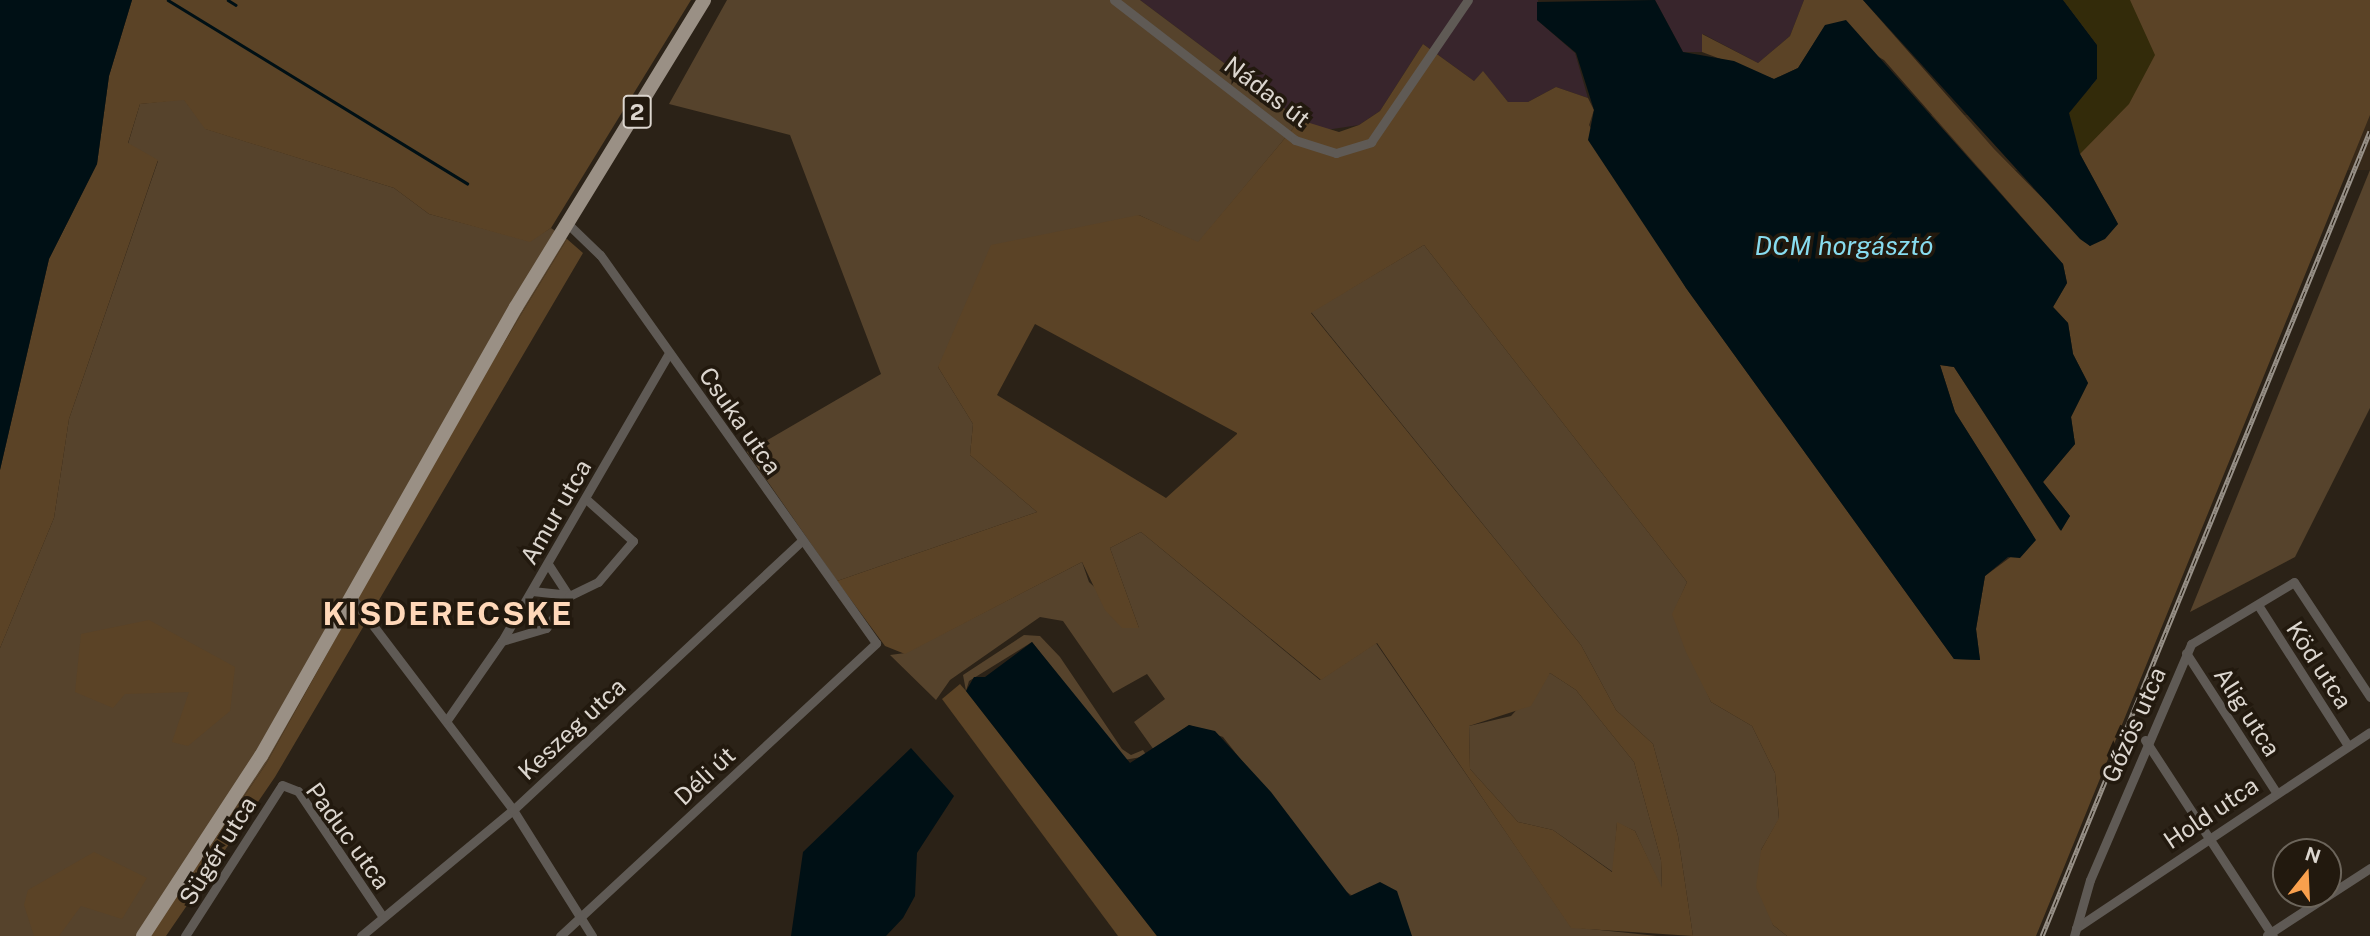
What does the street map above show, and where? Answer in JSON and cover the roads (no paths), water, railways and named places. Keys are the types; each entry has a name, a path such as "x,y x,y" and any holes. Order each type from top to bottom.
{"main road":[{"name":"2","path":"143,936 353,599 448,424 704,0"}],"street":[{"name":"Nádas út","path":"1114,0 1295,139 1336,153 1371,142 1468,0"},
{"name":"Csuka utca","path":"568,224 600,254 801,541 876,643"},
{"name":"Amur utca","path":"447,720 502,641 669,353"},
{"path":"502,641 546,628 569,596 598,582 633,541 586,499"},
{"name":"Keszeg utca","path":"360,936 381,914 513,810 801,541"},
{"path":"548,564 569,596"},
{"name":"Gőzös utca","path":"2075,932 2146,740 2186,653 2294,582 2370,697"},
{"path":"532,590 569,596"},
{"path":"353,599 513,810 592,936"},
{"name":"Köd utca","path":"2258,605 2348,746"},
{"name":"Déli út","path":"560,936 876,643"},
{"name":"Alig utca","path":"2186,653 2276,792"},
{"name":"Hold utca","path":"2075,932 2210,836 2370,732"},
{"path":"2146,740 2210,836 2270,935 2370,868"},
{"name":"Paduc utca","path":"282,785 298,791 381,914"},
{"name":"Sügér utca","path":"185,936 282,785"}],"water":[{"path":"0,0 132,0 109,76 97,164 49,259 0,470"},
{"name":"DCM horgásztó","path":"1655,0 1683,52 1734,61 1774,79 1798,68 1825,25 1846,20 2063,264 2067,283 2053,307 2068,323 2073,354 2088,383 2071,417 2075,444 2043,482 2070,516 2061,531 1954,367 1940,365 1955,412 2036,540 2020,558 2008,557 1985,576 1976,629 1980,660 1954,659 1686,288 1588,140 1594,110 1576,53 1537,20 1537,2"},
{"path":"1863,0 2063,0 2097,45 2097,79 2069,113 2080,154 2118,224 2105,239 2090,246 2080,239"},
{"path":"1032,642 1130,763 1189,725 1215,731 1271,792 1350,896 1380,882 1397,891 1412,936 1157,936 966,691 974,677 985,677"},
{"path":"911,748 954,796 917,853 915,896 903,918 886,936 791,936 803,852"}],"waterway":[{"path":"168,0 467,183"},
{"path":"228,0 236,5"}],"railway":[{"path":"2042,936 2370,131"}],"district":[{"name":"KISDERECSKE","path":"448,614"}]}
